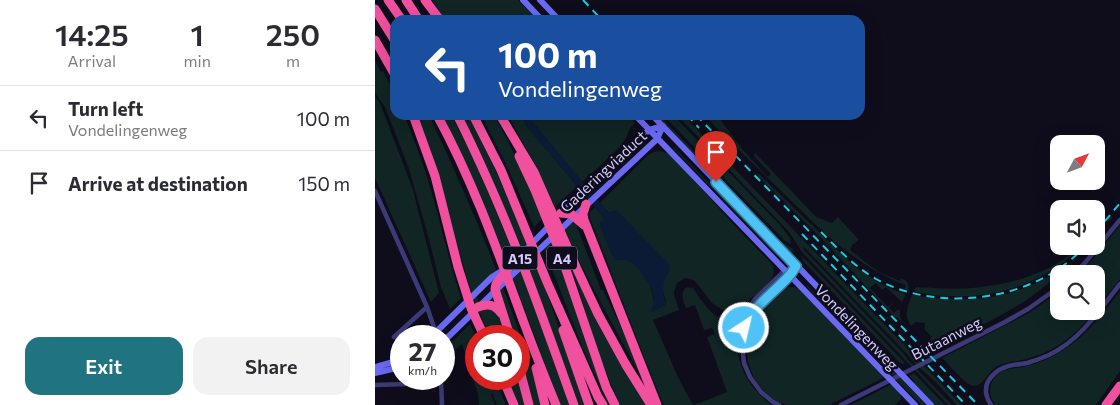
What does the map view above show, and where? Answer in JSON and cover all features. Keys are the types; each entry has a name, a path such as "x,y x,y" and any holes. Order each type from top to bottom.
{"highway":[{"path":"388,0 398,15"},
{"path":"406,0 416,15"},
{"path":"425,0 436,15"},
{"path":"375,9 390,33"},
{"path":"375,40 390,66"},
{"path":"415,120 435,176 458,267 471,308 479,325"},
{"name":"A15","path":"440,120 474,192 525,325"},
{"name":"A15","path":"460,120 501,209 574,405"},
{"name":"A15","path":"476,120 501,170 547,282 589,405"},
{"name":"A4","path":"501,120 535,190 561,255 606,387 615,405"},
{"path":"502,120 534,172 598,314 651,405"},
{"name":"A4","path":"586,204 583,214 588,229 634,348 661,405"},
{"path":"561,213 574,215"},
{"name":"A4","path":"574,215 588,229"},
{"path":"495,291 496,284 511,264"},
{"name":"A4","path":"547,282 603,405"},
{"name":"A15","path":"495,291 506,325"},
{"path":"478,307 484,305 495,306 503,315"},
{"name":"A15","path":"530,339 556,405"},
{"name":"A15","path":"530,342 545,405"},
{"path":"634,348 657,405"},
{"path":"1106,405 1120,386"},
{"path":"508,390 514,405"},
{"path":"525,390 529,405"}],"main road":[{"path":"523,0 537,15"},
{"path":"540,0 554,15"},
{"name":"Vondelingenweg","path":"640,120 915,405"},
{"name":"Vondelingenweg","path":"656,120 931,405"},
{"name":"Gaderingviaduct","path":"443,325 492,277 511,264 561,213 649,130 663,126"},
{"name":"Gaderingviaduct","path":"455,330 574,215 657,139 663,126"},
{"path":"375,368 390,363"},
{"path":"375,373 390,370"}],"street":[{"path":"375,191 433,325"},
{"path":"1083,265 1120,220"},
{"path":"779,405 761,392 750,378 744,363 742,345 745,324 755,299 796,266"},
{"path":"747,317 788,273"},
{"path":"991,405 987,397 986,388 988,381 995,373 1003,367 1032,361 1049,355 1070,342 1089,323 1120,284"},
{"name":"Butaanweg","path":"841,405 1005,322 1050,293"},
{"path":"407,325 427,307"},
{"path":"375,385 390,384"},
{"path":"441,390 442,405"}],"green space":[{"path":"432,0 518,0 533,15 441,15"},
{"path":"375,60 390,85 390,120 385,107 375,93"},
{"path":"375,96 380,103 413,190 439,293 431,302 375,178"},
{"path":"390,120 406,120 428,180 461,298 450,309 441,287 408,166"},
{"path":"419,120 431,120 467,198 516,325 485,325 470,288 431,152","holes":["494,272 499,287 495,312 480,305 474,290"]},
{"path":"444,120 454,120 469,149 531,297 569,405 559,405 505,258"},
{"path":"464,120 470,120 495,169 524,236 547,293 586,405 579,405 510,222"},
{"path":"484,120 497,120 517,159 544,217 534,227 506,164"},
{"path":"511,120 529,120 525,124 577,186 555,207"},
{"path":"531,120 632,120 635,123 630,128 620,147 582,182"},
{"path":"661,120 664,120 782,242 793,249 791,256"},
{"path":"668,120 678,120 780,225 790,238 791,244 784,240"},
{"path":"682,120 688,120 962,405 957,405 916,364 803,246 804,250 952,405 948,405 802,252 789,232"},
{"path":"709,120 721,120 743,150 768,177 771,174 754,156 755,153 816,217 832,223 838,217 859,240 852,245 850,250 881,273 900,281 901,278 905,280 908,283 908,291 905,289 905,285 885,276 867,266 834,241 713,124"},
{"path":"673,148 779,252 776,255"},
{"path":"660,151 667,153 675,159 772,264 774,269 772,278 746,304 742,315 734,316 724,311 712,303 695,281 685,278 677,283 674,291 679,310 653,320 678,377 693,405 664,405 589,215 595,207 604,218 601,228 614,259 626,260 637,266 646,278 652,291 654,304 666,302 662,287 669,265 618,212 609,213 600,203 648,155"},
{"path":"759,174 854,266 879,283 906,294 902,302 886,287 882,290 876,283 870,288 888,307 895,301 889,308 894,313 898,309 900,310 903,323 763,181"},
{"path":"570,223 576,224 601,290 603,290 624,333 641,374 601,302 564,229"},
{"path":"1120,225 1120,279 1105,298 1105,265 1087,265 1096,255 1105,255 1105,244"},
{"path":"552,240 611,405 609,405 584,351 544,249"},
{"path":"1072,255 1059,265 1054,265"},
{"path":"568,256 648,405 620,405 598,352"},
{"path":"801,256 905,363 899,362 804,262"},
{"path":"1049,268 1050,271 1039,278 1022,285 988,294 970,296 938,295 914,291 916,287 952,289 992,286 1031,276"},
{"path":"1050,276 1050,282 1019,305 932,350 926,343 932,337 925,330 925,323 916,322 911,326 907,318 907,310 912,295 935,298 980,298 1001,295 1042,281"},
{"path":"807,285 856,336 868,344 926,405 921,405"},
{"path":"687,287 693,288 715,315 737,328 739,335 738,353 745,375 759,394 771,405 694,405 727,392 707,337 715,334 712,328 704,330 695,305 686,308 682,294"},
{"path":"783,288 799,289 885,377 829,405 787,405 777,402 764,391 754,378 748,362 748,338 760,313"},
{"path":"1120,291 1120,371 1096,405 995,405 991,398 990,387 998,374 1008,369 1042,361 1057,354 1078,339 1097,320 1105,320 1105,311"},
{"path":"1050,298 1050,320 1087,320 1056,347 1037,356 999,365 977,386 971,385 962,379 942,358 1029,313"},
{"path":"465,329 465,353 462,344 455,350 455,338"},
{"path":"530,365 541,405 519,405 513,390 530,390"},
{"path":"914,373 945,405 935,405 909,376"},
{"path":"892,384 901,394 901,399 895,405 851,405"},
{"path":"477,390 500,390 506,405 497,405 492,393 495,405 479,405"}],"water":[{"path":"524,120 531,120 608,212 618,212 668,263 670,269 663,286 666,305 653,312 651,311 654,298 641,272 631,262 614,259 601,228 600,223 604,218 525,124"}],"railway":[{"path":"583,0 597,15"},
{"path":"692,120 699,128"},
{"path":"701,120 978,405"},
{"path":"1105,221 1120,203"},
{"path":"821,232 854,263 876,279 901,290 929,296 957,298 986,296 1014,290 1041,279 1065,265 1076,255"},
{"path":"802,234 966,405"}],"route":[{"path":"716,182 796,266 790,275 755,311 744,328"}]}
